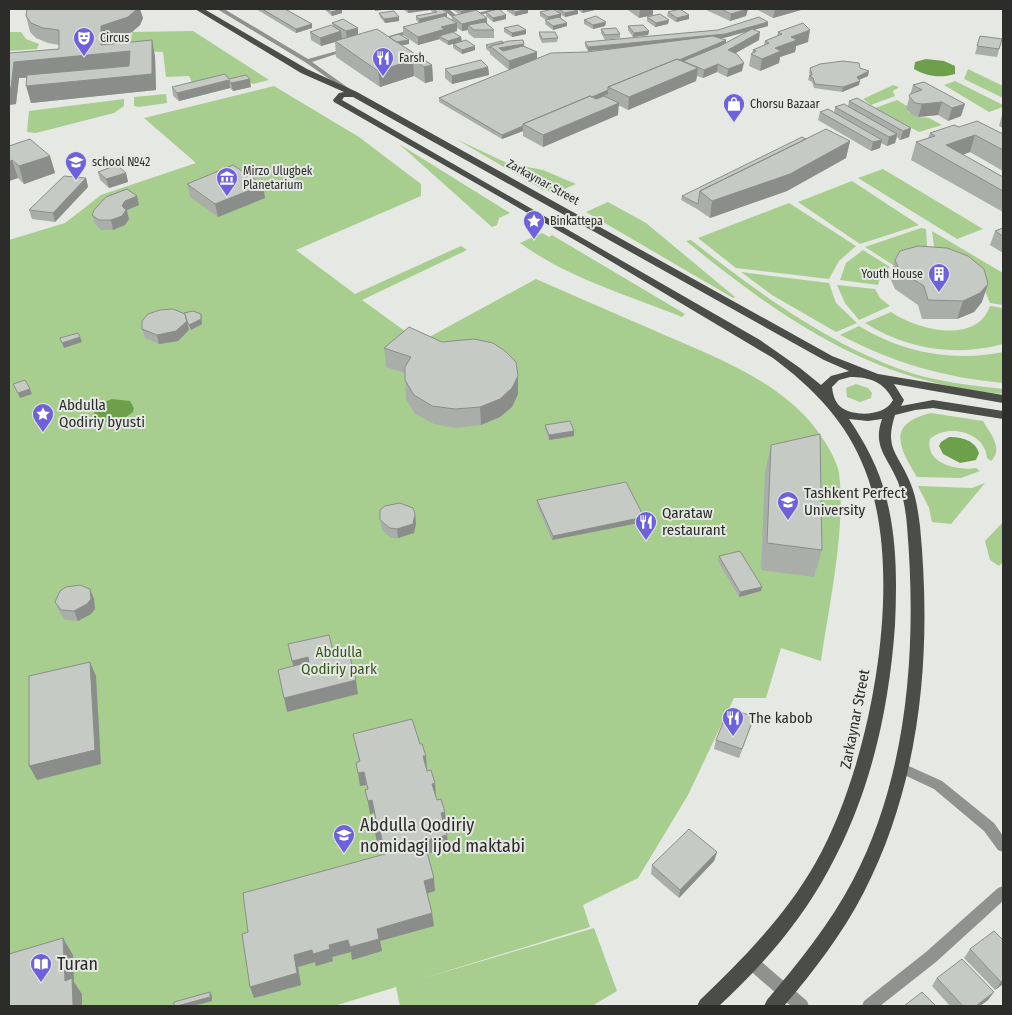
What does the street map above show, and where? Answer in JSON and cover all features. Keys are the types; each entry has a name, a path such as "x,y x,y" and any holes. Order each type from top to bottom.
{"main road":[{"name":"Zarkaynar Street","path":"199,9 304,71 354,94 748,315 828,358 888,384 896,394 897,404 890,413 884,439 902,478 908,499 914,536 918,593 913,690 902,768 888,817 868,867 855,892 824,942 773,1006"},
{"name":"Zarkaynar Street","path":"354,94 342,95 337,100 540,214 752,342 792,369 843,412 860,417 877,418 914,406 933,404 1003,415"},
{"name":"Zarkaynar Street","path":"706,1006 752,963 805,898 836,840 863,773 880,692 889,585 880,499 864,455 830,402 826,394 826,386 835,378 850,374 1003,399"}],"street":[{"path":"220,9 307,61 354,94"},
{"path":"446,9 457,19"},
{"path":"447,22 499,9"},
{"path":"370,43 424,28"},
{"path":"307,61 361,45"},
{"path":"902,768 938,785 989,827 1003,846"},
{"path":"869,1006 931,957 1003,892"},
{"path":"752,963 802,1006"}],"green space":[{"path":"193,31 269,80 253,84 246,80 195,90 189,76 166,77 163,52 130,50 132,32"},
{"path":"9,32 21,32 26,39 39,44 37,49 9,51"},
{"path":"968,69 1003,86 1003,98 964,79"},
{"path":"955,81 1003,105 1003,107 989,112 944,85"},
{"path":"893,85 899,87 893,91 895,96 871,105 863,99"},
{"name":"Abdulla Qodiriy park","path":"274,86 359,137 421,184 421,196 296,250 355,294 461,246 467,250 362,300 420,342 536,279 724,361 770,387 791,403 809,421 832,453 837,465 841,495 840,518 832,592 821,661 781,648 766,698 734,698 688,795 638,878 583,905 590,927 421,979 594,928 617,991 592,1006 400,1006 396,987 334,1006 9,1006 9,240 65,223 101,195 196,163 144,118"},
{"path":"166,94 167,103 134,106 134,97"},
{"path":"124,99 124,106 114,113 36,133 27,132 29,111"},
{"path":"897,100 907,106 908,112 918,117 929,118 942,125 919,132 875,108"},
{"path":"456,139 507,163 543,170 576,184 555,193 542,189"},
{"path":"399,144 510,213 499,218 497,225 492,227"},
{"path":"883,169 983,229 957,239 858,178"},
{"path":"852,181 919,225 860,244 798,202"},
{"path":"608,202 646,223 735,297 733,298 586,212"},
{"path":"789,203 856,246 839,261 829,279 736,268 698,238"},
{"path":"921,228 926,229 928,261 893,265 865,247"},
{"path":"932,231 1003,273 1003,305 990,303 982,284 936,262"},
{"path":"542,233 549,237 552,235 685,314 682,317 598,285 558,266 520,243"},
{"path":"691,240 772,301 832,338 862,353 894,367 925,377 954,383 1003,389 1003,394 957,388 913,377 872,362 833,343 758,297 686,241"},
{"path":"863,250 890,267 881,275 878,285 840,280 846,263"},
{"path":"741,272 829,283 836,303 857,323 836,332 772,295"},
{"path":"837,285 875,289 880,298 890,306 859,320 845,303"},
{"path":"990,306 1003,308 1003,344 985,348 949,350 932,348 897,339 865,323 891,312 915,324 930,328 959,330 972,326 983,318"},
{"path":"859,326 893,343 929,353 966,356 1003,352 1003,383 939,373 899,361 840,335"},
{"path":"856,384 868,388 872,393 871,398 860,402 847,397 846,388"},
{"path":"931,413 983,421 996,446 995,456 991,461 987,458 985,449 973,436 955,431 938,434 930,439 932,454 937,460 952,467 976,468 980,471 961,478 917,477 905,456 900,438 902,430 907,423"},
{"path":"985,483 951,524 932,522 929,508 918,486 972,488"},
{"path":"1003,522 1003,562 999,566 990,560 985,541"}],"shaded area":[{"path":"926,59 944,61 955,66 955,74 934,76 914,69 915,62"},
{"path":"112,399 130,401 134,408 133,412 119,422 100,422 94,416 97,407"},
{"path":"949,437 971,442 979,453 976,460 960,463 943,454 939,446 941,442"}],"building":[{"path":"27,9 137,9 128,17 101,26 101,45 152,40 152,74 26,86 27,75 129,66 130,51 14,62 11,88 9,88 9,53 59,49 59,30 43,28 31,23 26,16"},
{"path":"262,9 285,9 312,24 296,29"},
{"path":"327,9 342,9 331,12"},
{"path":"433,9 442,9 447,13 419,19 416,16 437,12"},
{"path":"456,9 472,9 461,11"},
{"path":"499,9 506,15 493,18 486,12"},
{"path":"510,9 528,9 515,12"},
{"path":"553,9 561,14 548,17 540,12"},
{"path":"559,9 576,9 578,10 565,13"},
{"path":"680,9 689,15 677,18 668,12"},
{"path":"721,9 747,9 731,14"},
{"path":"476,10 487,18 462,24 452,16"},
{"path":"394,11 399,17 384,19 379,13"},
{"path":"660,14 669,20 656,23 647,17"},
{"path":"445,16 457,23 441,27 445,29 418,37 403,27"},
{"path":"596,16 606,22 593,25 584,20"},
{"path":"559,17 567,23 553,26 545,20"},
{"path":"759,17 768,22 725,34 588,47 585,42 718,30"},
{"path":"343,19 358,28 346,31 332,23"},
{"path":"485,22 494,30 474,30 468,25"},
{"path":"803,23 810,30 791,37 797,40 775,48 781,51 762,59 751,54 756,51 753,50 769,43 765,41 782,34 778,32"},
{"path":"331,25 341,31 320,38 310,32"},
{"path":"518,25 526,30 512,33 504,28"},
{"path":"643,25 649,31 634,33 628,26"},
{"path":"616,28 620,34 605,35 601,29"},
{"path":"377,29 432,65 424,67 413,60 378,71 335,41"},
{"path":"752,29 760,32 728,50 737,54 744,63 728,69 718,64 704,70 683,61 720,46"},
{"path":"453,32 461,37 448,41 439,36"},
{"path":"539,32 555,32 558,38 542,39"},
{"path":"399,34 409,40 396,42 389,37"},
{"path":"713,36 726,40 608,87 608,90 523,124 523,126 502,135 439,98 551,53 587,52"},
{"path":"980,36 1002,39 999,49 977,46"},
{"path":"466,40 475,46 462,50 453,44"},
{"path":"523,40 524,44 499,48 503,51 523,46 537,52 509,61 490,46 509,41"},
{"path":"502,41 504,43 490,46 490,48 486,45"},
{"path":"677,59 698,68 629,97 608,87"},
{"path":"481,60 488,67 452,76 445,69"},
{"path":"843,61 859,63 860,68 869,71 857,77 860,81 843,87 815,84 813,78 809,76 812,75 810,68 820,64"},
{"path":"225,74 229,79 246,75 250,79 231,83 229,80 177,93 172,87"},
{"path":"924,82 965,104 952,108 942,102 915,103 909,96 910,94 922,90 913,85"},
{"path":"590,96 596,99 604,96 619,103 543,135 523,124"},
{"path":"857,98 911,128 903,131 849,101"},
{"path":"844,104 897,134 889,137 835,107"},
{"path":"828,109 882,140 873,142 820,112"},
{"path":"977,121 1003,134 1003,150 975,135 946,145 1003,177 1003,191 916,142 935,136 930,133 954,125 959,127"},
{"path":"826,129 850,141 790,174 712,201 700,191"},
{"path":"802,137 806,139 700,191 698,204 682,196"},
{"path":"30,139 50,156 19,166 12,160 9,162 9,146"},
{"path":"117,165 126,173 106,179 98,172"},
{"path":"233,165 263,185 215,204 187,184"},
{"path":"64,176 86,178 53,213 29,210"},
{"path":"127,189 137,196 125,201 122,206 126,210 122,216 111,220 99,220 92,215 106,197"},
{"path":"1003,228 1003,236 995,231"},
{"path":"918,246 947,248 968,256 984,269 988,284 980,293 963,301 928,300 924,286 900,271 895,260 900,251"},
{"path":"173,309 185,314 187,321 176,331 157,335 142,329 142,321 148,314 160,310"},
{"path":"193,311 201,314 201,319 189,325 184,313"},
{"path":"409,327 442,342 474,339 493,343 516,362 518,376 512,388 500,399 480,407 455,409 432,406 414,395 405,380 405,367 411,357 384,348"},
{"path":"78,333 80,337 62,343 60,338"},
{"path":"25,380 30,389 18,393 13,384"},
{"path":"570,421 574,431 549,435 545,425"},
{"name":"Tashkent Perfect University","path":"820,434 822,550 767,543 771,445"},
{"path":"626,482 644,517 553,536 537,500"},
{"path":"400,503 413,508 415,514 413,524 397,529 390,528 380,520 380,510 385,506"},
{"path":"740,551 762,587 740,592 719,556"},
{"path":"80,585 90,589 91,599 87,604 74,611 61,610 55,602 60,591 66,587"},
{"path":"329,635 333,651 320,654 321,659 349,653 356,680 284,698 278,670 309,662 308,657 292,661 288,644"},
{"path":"90,662 95,750 29,766 29,676"},
{"name":"The kabob","path":"729,708 754,717 742,749 716,740"},
{"path":"412,719 426,756 423,756 427,771 431,770 435,783 432,784 437,800 441,799 445,812 441,813 447,835 424,841 434,878 424,881 432,913 377,929 379,939 350,947 348,940 329,945 330,949 313,954 312,950 294,955 297,973 250,987 242,934 248,932 243,893 385,854 380,830 375,831 373,820 376,819 372,800 368,801 365,790 368,789 364,772 358,773 356,763 360,761 353,734"},
{"path":"689,829 717,852 680,890 652,865"},
{"path":"994,931 1003,940 1003,981 1001,982 970,949"},
{"name":"Turan","path":"63,938 65,981 72,978 73,1006 9,1006 9,954"},
{"path":"962,959 994,992 976,1006 963,1006 937,978"},
{"path":"210,992 210,997 174,1006 174,1002"},
{"path":"922,992 936,1006 904,1006"}],"place":[{"name":"Circus","path":"84,57"},
{"name":"Farsh","path":"383,77"},
{"name":"Chorsu Bazaar","path":"734,123"},
{"name":"school №42","path":"76,181"},
{"name":"Mirzo Ulugbek Planetarium","path":"227,197"},
{"name":"Binkattepa","path":"534,240"},
{"name":"Youth House","path":"939,293"},
{"name":"Abdulla Qodiriy byusti","path":"43,433"},
{"name":"Tashkent Perfect University","path":"788,521"},
{"name":"Qarataw restaurant","path":"646,541"},
{"name":"The kabob","path":"733,737"},
{"name":"Abdulla Qodiriy nomidagi ijod maktabi","path":"344,854"},
{"name":"Turan","path":"41,983"}]}
